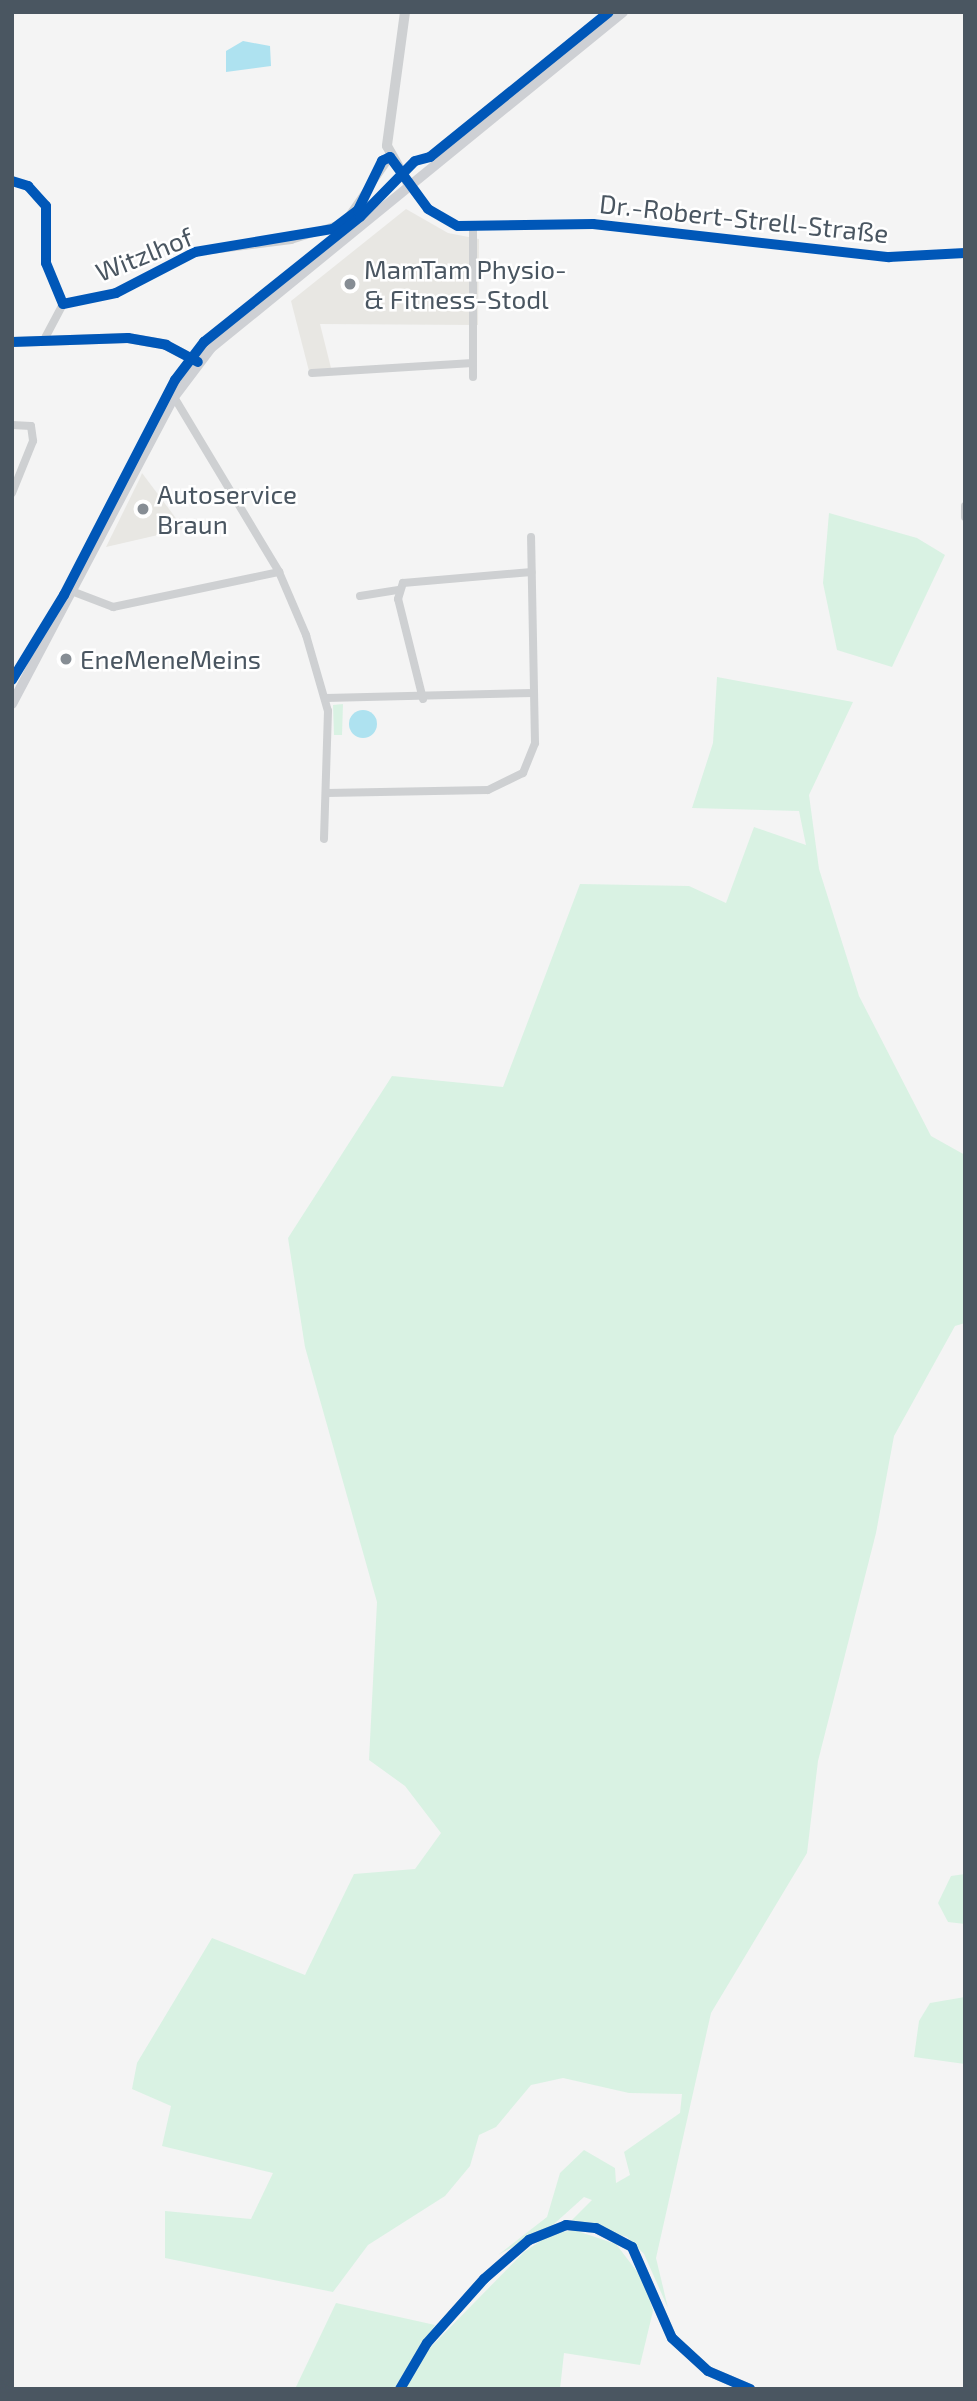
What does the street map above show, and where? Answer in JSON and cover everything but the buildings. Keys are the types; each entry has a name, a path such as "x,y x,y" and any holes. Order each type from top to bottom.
{"main road":[{"path":"12,704 74,592 174,397 198,362 409,185 623,12"}],"street":[{"path":"405,12 390,157 409,185"},
{"name":"Witzlhof","path":"63,304 116,293 195,253 333,229 358,210 377,169 390,157"},
{"path":"12,181 28,186 46,206 46,263 63,304 45,338"},
{"name":"Dr.-Robert-Strell-Straße","path":"409,185 440,217 473,227 593,224 889,257 965,253"},
{"path":"473,227 473,377"},
{"path":"12,342 45,338 128,338 166,345 198,362"},
{"path":"312,373 473,363"},
{"path":"174,397 279,572 326,698 327,793 324,839"},
{"path":"12,425 31,426 33,440 12,492"},
{"path":"964,516 965,506"},
{"path":"327,793 488,790 513,782 533,753 531,537"},
{"path":"74,592 122,606 279,572"},
{"path":"360,596 399,590 412,578 532,572"},
{"path":"399,590 424,699"},
{"path":"326,698 424,699 533,693"},
{"path":"400,2389 427,2343 484,2279 529,2240 565,2225 596,2228 632,2247 672,2338 708,2371 750,2389"}],"shaded area":[{"path":"406,209 448,233 479,239 478,325 320,324 331,368 309,371 291,301"},
{"path":"142,473 184,529 106,547 140,478"}],"green space":[{"path":"829,513 917,538 945,555 892,667 837,650 823,583"},
{"path":"717,677 853,702 809,795 819,869 859,996 931,1136 965,1155 965,1323 955,1326 894,1436 876,1533 818,1761 807,1853 711,2013 656,2258 668,2308 644,2254 627,2237 572,2220 592,2200 584,2197 554,2224 498,2255 547,2217 560,2173 584,2150 615,2168 616,2183 630,2175 624,2152 680,2113 682,2094 629,2093 563,2078 531,2085 496,2127 479,2135 470,2166 445,2196 368,2245 333,2292 165,2258 165,2211 251,2219 273,2173 162,2146 171,2106 132,2089 137,2063 212,1938 305,1975 354,1874 415,1869 441,1833 405,1786 369,1760 377,1602 305,1347 288,1238 392,1076 503,1087 580,884 689,886 726,903 754,827 806,845 799,811 692,808 713,743"},
{"path":"343,704 342,735 334,735 333,705"},
{"path":"965,1874 965,1924 948,1922 938,1903 951,1876"},
{"path":"965,1997 965,2064 914,2057 919,2021 930,2003"},
{"path":"574,2230 616,2244 645,2282 653,2311 640,2365 564,2353 560,2389 405,2389 420,2358 524,2252 551,2234"},
{"path":"336,2303 435,2325 394,2389 295,2389"}],"water":[{"path":"243,41 270,46 271,66 226,72 226,51"},
{"path":"363,710 373,714 377,724 373,734 363,738 353,734 349,724 353,714"}],"cycle path":[{"path":"12,680 64,595 175,380 204,342 360,217 415,161 430,157 609,12"},
{"path":"12,181 28,186 46,206 46,263 63,304 116,293 195,252 333,229 358,210 382,161 390,157 428,209 458,226 593,224 889,257 965,253"},
{"path":"12,342 128,338 166,345 198,362"},
{"path":"400,2389 427,2343 484,2279 529,2240 566,2225 596,2228 632,2247 672,2338 708,2371 750,2389"}],"place":[{"name":"MamTam Physio- & Fitness-Stodl","path":"350,284"},
{"name":"Autoservice Braun","path":"143,509"},
{"name":"EneMeneMeins","path":"66,659"}]}
